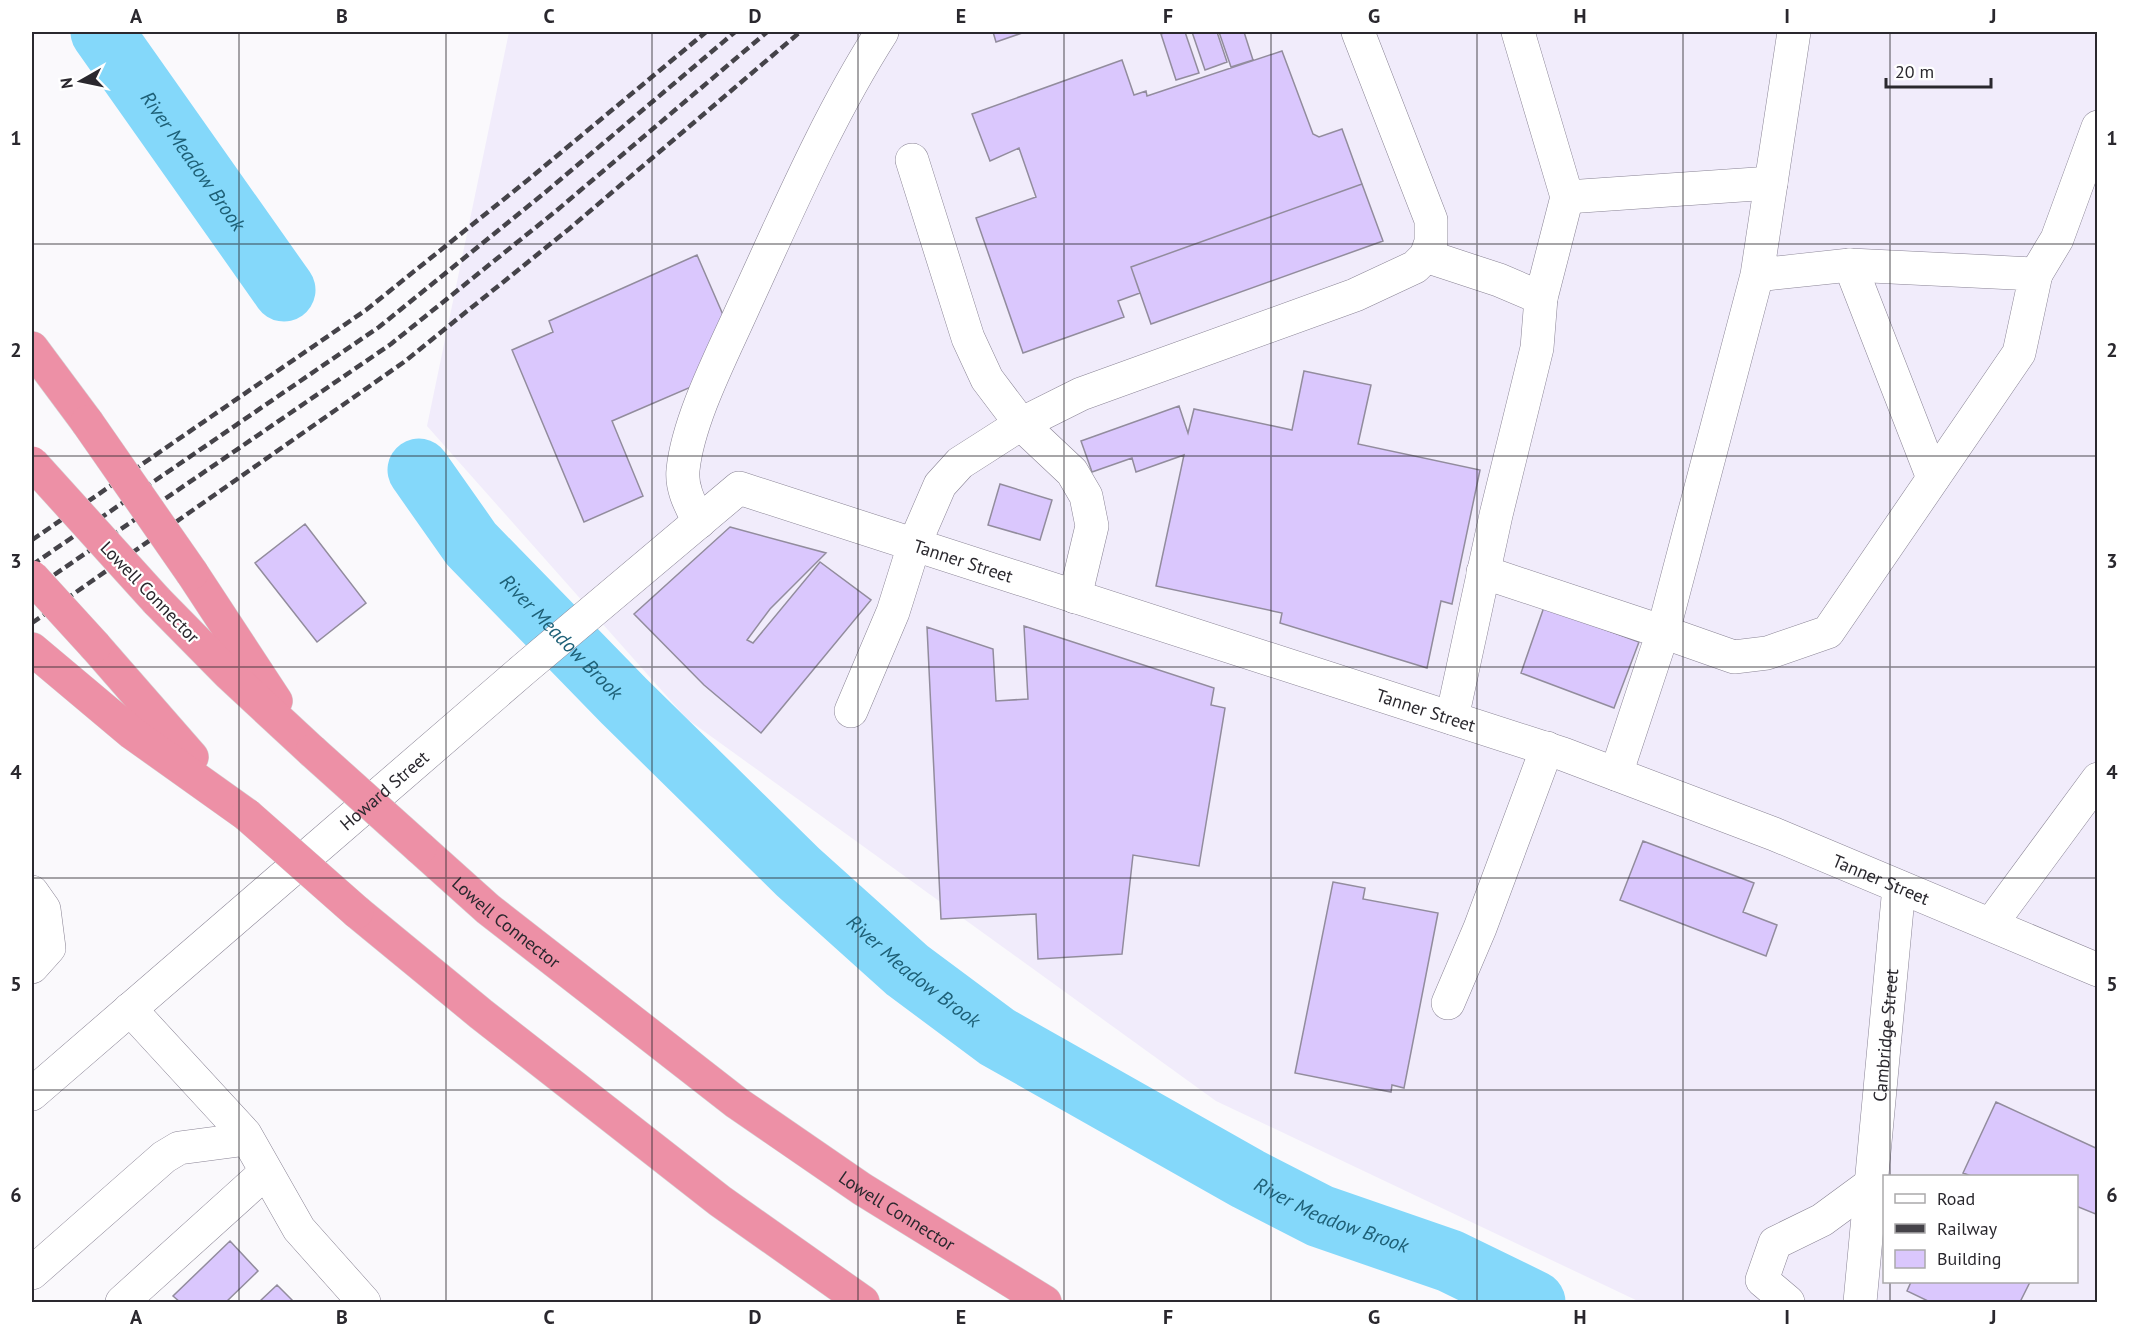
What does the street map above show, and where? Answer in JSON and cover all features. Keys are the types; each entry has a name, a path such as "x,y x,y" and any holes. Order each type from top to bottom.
{"highway":[{"path":"32,348 87,422 192,573 312,752"},
{"name":"Lowell Connector","path":"32,463 157,601 312,752 488,909 737,1103 862,1189 1045,1302"},
{"path":"32,577 166,730 247,815 357,912 481,1014 720,1201 863,1302"},
{"path":"43,660 132,733 247,815"}],"street":[{"path":"699,522 686,495 682,473 687,448 716,369 786,214 855,75 882,32"},
{"path":"851,711 892,612 914,545 940,485 960,463 1021,424 1081,394 1354,295 1415,267 1426,256 1431,242 1431,220 1358,32"},
{"path":"1452,718 1483,572 1537,348 1541,298 1567,197 1518,32"},
{"path":"1616,774 1662,632 1757,275 1794,32"},
{"path":"1483,572 1734,657 1767,653 1828,632 2019,353 2036,274 2056,239 2097,127"},
{"path":"912,160 968,338 987,379 1021,424 1072,472 1086,496 1092,526 1075,597"},
{"path":"1567,197 1771,183"},
{"path":"1426,256 1499,280 1541,298"},
{"path":"1757,275 1850,265 2036,274"},
{"path":"1850,265 1934,478"},
{"name":"Howard Street","path":"32,1094 524,669 739,488"},
{"name":"Tanner Street","path":"739,488 1547,748 1774,834 2097,970"},
{"path":"1448,1003 1480,928 1547,748"},
{"path":"1990,924 2097,779"},
{"name":"Cambridge Street","path":"1860,1302 1899,886"},
{"path":"32,892 44,909 49,948 32,967"},
{"path":"130,1009 245,1134 299,1229 364,1302"},
{"path":"32,1273 164,1157 179,1148 247,1140"},
{"path":"122,1302 266,1172"},
{"path":"1788,1302 1762,1280 1775,1244 1822,1220 1872,1184"}],"shaded area":[{"path":"509,32 2097,32 2097,1302 1640,1302 1216,1101 687,719 427,426"}],"building":[{"path":"993,32 1025,32 996,42"},
{"path":"1185,32 1199,73 1176,80 1161,34"},
{"path":"1192,32 1217,32 1227,62 1205,70"},
{"path":"1219,32 1244,32 1253,60 1231,67"},
{"path":"1282,51 1313,134 1319,137 1342,129 1362,184 1131,267 1140,293 1118,301 1124,317 1023,353 976,218 1036,197 1019,148 990,161 972,114 1122,60 1134,95 1146,91 1147,96"},
{"path":"1362,184 1383,241 1151,324 1131,267"},
{"path":"697,255 727,324 698,384 612,421 643,496 584,522 512,350 553,332 549,321"},
{"path":"1304,371 1371,385 1358,444 1480,470 1452,604 1441,601 1427,668 1280,623 1282,613 1156,586 1184,455 1136,472 1132,458 1092,472 1081,441 1179,406 1188,433 1194,409 1292,430"},
{"path":"1000,484 1052,500 1040,540 988,525"},
{"path":"305,524 366,603 317,642 255,563"},
{"path":"730,527 826,553 770,609 747,640 753,643 820,562 871,600 761,733 704,685 634,614"},
{"path":"1544,607 1639,642 1614,708 1521,673"},
{"path":"1024,626 1214,688 1211,705 1225,708 1199,866 1133,855 1122,954 1038,959 1036,914 941,919 927,627 993,649 996,701 1028,699"},
{"path":"1643,841 1754,883 1743,912 1777,925 1766,956 1620,900"},
{"path":"1333,882 1365,888 1363,899 1438,913 1404,1088 1392,1085 1391,1092 1295,1073"},
{"path":"1996,1102 2098,1149 2098,1215 2078,1207 2078,1175 1968,1175 1963,1173"},
{"path":"230,1241 258,1271 226,1302 180,1302 173,1296"},
{"path":"1911,1283 2030,1283 2020,1302 1930,1302 1907,1291"},
{"path":"277,1285 294,1302 259,1302"}],"waterway":[{"name":"River Meadow Brook","path":"102,32 284,290"},
{"name":"River Meadow Brook","path":"419,470 471,544 624,701 798,872 907,970 997,1037 1248,1179 1320,1216 1450,1261 1534,1302"}],"railway":[{"path":"32,540 366,310 706,32"},
{"path":"32,565 379,327 542,195 735,32"},
{"path":"32,590 391,344 556,211 767,32"},
{"path":"32,623 404,362 569,229 800,32"}]}
